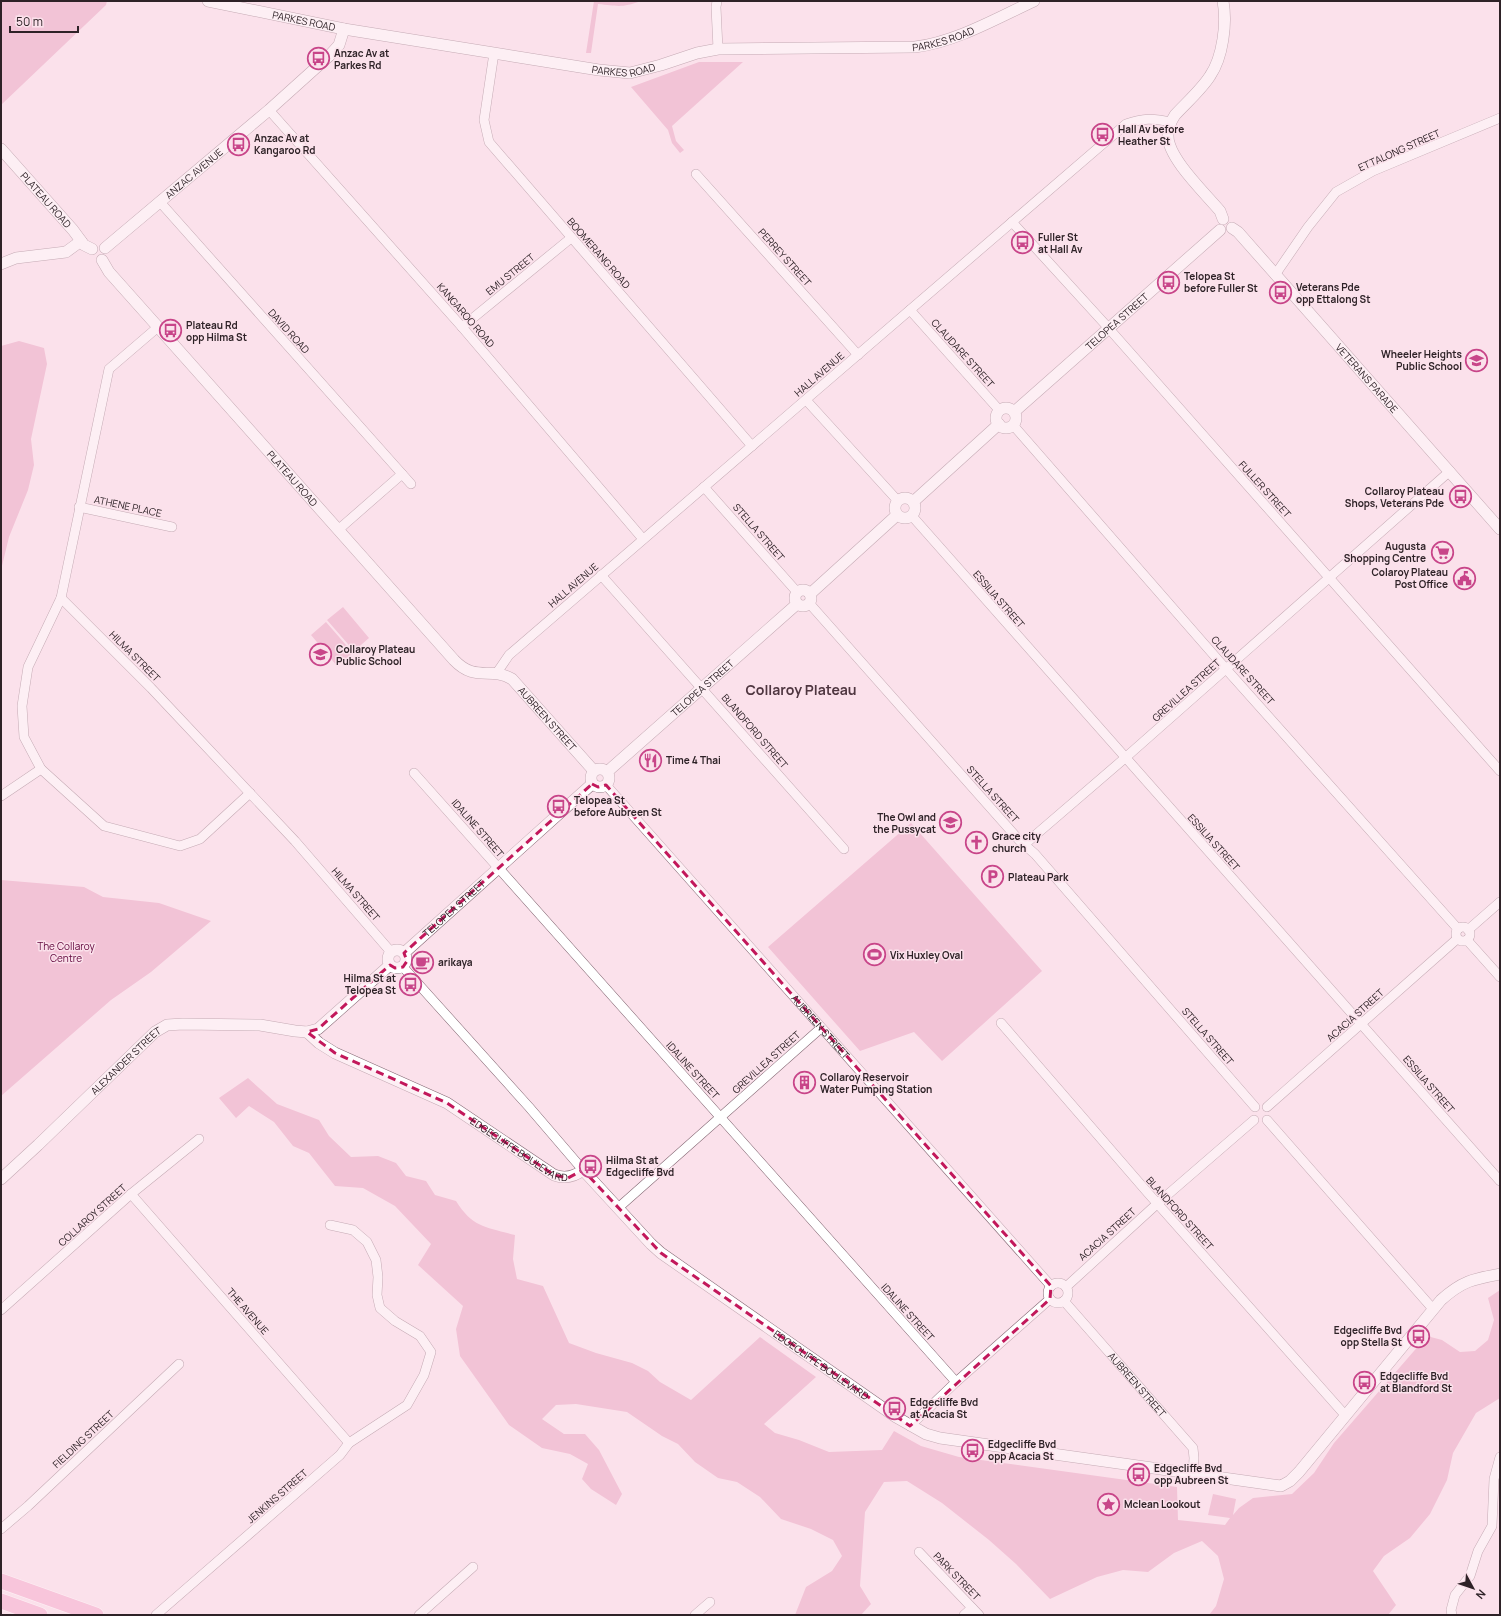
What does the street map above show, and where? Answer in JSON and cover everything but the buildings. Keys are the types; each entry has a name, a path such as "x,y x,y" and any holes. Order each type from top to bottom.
{"highway":[{"path":"1,1581 96,1615"},
{"path":"1,1601 40,1615"}],"street":[{"name":"PARKES ROAD","path":"208,1 344,29 599,70 630,73 661,65 697,53 718,49 915,47 930,45 950,39 1034,1"},
{"path":"718,1 716,7 718,49"},
{"path":"1223,1 1225,12 1224,30 1220,53 1210,76 1175,115 1171,122 1168,136 1170,149 1220,211 1223,219"},
{"name":"ANZAC AVENUE","path":"105,248 268,110 337,49 344,29"},
{"name":"BOOMERANG ROAD","path":"494,53 484,120 489,142 752,446"},
{"name":"KANGAROO ROAD","path":"268,110 462,327 643,539"},
{"name":"ETTALONG STREET","path":"1275,275 1308,227 1336,192 1373,171 1500,118"},
{"name":"HALL AVENUE","path":"496,674 509,655 1126,124 1139,119 1158,119 1171,122"},
{"name":"PLATEAU ROAD","path":"1,149 73,230 84,245 92,249"},
{"name":"PERREY STREET","path":"696,174 858,355"},
{"name":"DAVID ROAD","path":"160,202 411,484"},
{"path":"1227,218 1232,222 1232,228 1226,233 1220,230 1219,223 1223,219 1227,218"},
{"name":"FULLER STREET","path":"1012,222 1108,328 1500,771"},
{"name":"VETERANS PARADE","path":"1232,228 1238,232 1500,529"},
{"name":"TELOPEA STREET","path":"1014,412 1220,230"},
{"name":"EMU STREET","path":"462,327 571,238"},
{"path":"1,264 16,258 66,252 81,241"},
{"path":"98,245 105,248 106,255 102,260 97,260 92,254 92,249 98,245"},
{"name":"PLATEAU ROAD","path":"102,260 109,272 459,665 470,672 496,674"},
{"name":"CLAUDARE STREET","path":"910,310 1000,411"},
{"path":"158,327 109,369 61,598 28,667 22,706 24,737 41,769 104,826 180,846 200,839 250,793"},
{"path":"806,400 898,501"},
{"path":"1009,408 1014,412 1016,420 1013,425 1004,427 999,424 997,419 1000,411 1009,408"},
{"path":"913,502 999,424"},
{"name":"CLAUDARE STREET","path":"1013,425 1458,929"},
{"name":"GREVILLEA STREET","path":"1024,844 1125,758 1450,471"},
{"path":"338,530 402,474"},
{"name":"STELLA STREET","path":"704,487 797,592"},
{"path":"908,498 913,502 915,511 912,516 906,518 897,515 895,506 898,501 908,498"},
{"name":"ATHENE PLACE","path":"79,507 172,527"},
{"path":"809,599 805,590 797,592 795,596 797,604 804,606 809,599 897,515"},
{"name":"ESSILIA STREET","path":"912,516 1500,1181"},
{"name":"BLANDFORD STREET","path":"602,575 844,849"},
{"name":"HILMA STREET","path":"61,598 151,688 295,841 391,952"},
{"name":"STELLA STREET","path":"809,599 1019,840 1035,854 1254,1107"},
{"name":"TELOPEA STREET","path":"607,772 797,604"},
{"name":"AUBREEN STREET","path":"496,674 503,674 512,679 594,771"},
{"path":"1,796 41,769"},
{"path":"601,769 607,772 609,778 606,785 598,787 592,784 590,779 594,771 601,769"},
{"name":"IDALINE STREET","path":"414,773 956,1382"},
{"name":"TELOPEA STREET","path":"404,953 592,784"},
{"name":"AUBREEN STREET","path":"606,785 1051,1286"},
{"path":"1468,930 1500,902"},
{"path":"1462,927 1468,930 1470,934 1467,940 1461,941 1457,939 1456,935 1458,929 1462,927"},
{"name":"ACACIA STREET","path":"1267,1107 1362,1025 1457,939"},
{"path":"1467,940 1500,977"},
{"path":"398,950 404,953 406,961 403,967 395,968 390,965 388,957 391,952 398,950"},
{"path":"307,1032 318,1029 390,965"},
{"path":"403,967 529,1106 583,1170"},
{"name":"BLANDFORD STREET","path":"1001,1023 1158,1204 1345,1415"},
{"name":"ALEXANDER STREET","path":"1,1178 38,1145 155,1032 167,1025 260,1025 307,1032"},
{"name":"GREVILLEA STREET","path":"618,1208 822,1028"},
{"name":"EDGECLIFFE BOULEVARD","path":"307,1032 319,1043 335,1053 447,1103 554,1175 568,1178 577,1175 583,1170 661,1253 876,1404 910,1426 926,1434 957,1441 1277,1486 1285,1484 1299,1472 1433,1309 1449,1293 1464,1282 1474,1278 1500,1274"},
{"path":"1260,1104 1267,1107 1270,1112 1267,1120 1262,1122 1254,1120 1252,1112 1254,1107 1260,1104"},
{"name":"ACACIA STREET","path":"1066,1287 1254,1120"},
{"path":"1267,1120 1433,1309"},
{"name":"COLLAROY STREET","path":"1,1310 131,1194 199,1139"},
{"name":"THE AVENUE","path":"131,1194 349,1443"},
{"name":"JENKINS STREET","path":"156,1615 340,1456 349,1443 407,1405 424,1376 431,1352 420,1336 395,1320 380,1308 377,1295 378,1278 376,1260 367,1242 353,1230 330,1225"},
{"path":"1060,1283 1066,1287 1068,1294 1064,1300 1057,1303 1050,1299 1048,1292 1051,1286 1060,1283"},
{"path":"910,1426 956,1382 1050,1299"},
{"name":"AUBREEN STREET","path":"1064,1300 1192,1448 1194,1458 1193,1474"},
{"name":"FIELDING STREET","path":"1,1530 179,1364"},
{"path":"1452,1615 1451,1610 1455,1595 1470,1576 1478,1551 1492,1526 1494,1478 1500,1457"},
{"name":"PARK STREET","path":"919,1552 979,1615"},
{"path":"419,1615 473,1567"},
{"path":"695,1615 710,1602"},
{"path":"964,1615 972,1608"}],"highlighted area":[{"path":"592,784 598,787 606,785 1051,1286 1050,1299 910,1426 661,1253 583,1170 568,1178 554,1175 447,1103 335,1053 307,1032 318,1029 390,965 395,968 403,967 407,961 404,953"}],"green space":[{"path":"1,1 107,1 106,5 1,105"},
{"path":"594,1 641,1 620,6 598,4 591,53 586,53"},
{"path":"699,62 743,62 672,126 676,141 684,150 680,153 672,143 668,130 631,87"},
{"path":"19,341 44,348 47,364 31,439 34,465 28,490 9,537 1,570 1,346"},
{"path":"343,607 369,638 354,651 327,620"},
{"path":"326,622 353,653 337,666 311,635"},
{"path":"911,823 1042,971 942,1061 914,1032 860,1051 768,947"},
{"name":"The Collaroy Centre","path":"1,880 84,887 103,897 159,903 211,921 151,972 111,1000 1,1096"},
{"path":"248,1078 277,1104 319,1120 329,1136 351,1157 378,1156 396,1163 406,1176 426,1181 435,1195 456,1201 468,1217 474,1222 488,1228 515,1235 513,1259 517,1279 543,1286 569,1343 596,1353 632,1363 648,1371 660,1382 691,1400 760,1337 816,1377 764,1424 775,1433 799,1440 829,1452 882,1450 894,1431 921,1446 959,1457 1177,1487 1178,1520 1225,1525 1230,1518 1208,1515 1213,1494 1236,1499 1233,1515 1239,1508 1253,1498 1292,1494 1314,1473 1334,1443 1427,1336 1442,1340 1460,1352 1475,1351 1488,1340 1494,1320 1488,1298 1500,1290 1500,1398 1476,1413 1453,1453 1447,1480 1430,1514 1410,1538 1384,1556 1373,1571 1396,1605 1388,1615 1209,1615 1216,1606 1224,1579 1218,1556 1202,1541 1174,1553 1148,1572 1123,1570 1097,1577 1050,1599 1016,1564 989,1540 942,1503 907,1481 884,1482 865,1512 860,1586 871,1604 861,1615 795,1615 806,1587 832,1571 842,1556 833,1540 811,1529 781,1519 760,1497 737,1482 718,1478 695,1462 678,1444 662,1436 627,1412 576,1404 556,1405 542,1419 564,1434 585,1434 599,1450 622,1494 616,1505 591,1489 582,1479 588,1464 570,1454 542,1448 509,1425 460,1356 456,1329 463,1306 418,1265 431,1244 395,1206 363,1188 335,1186 309,1153 293,1146 274,1122 249,1106 236,1118 219,1098"}],"place":[{"name":"Anzac Av at Parkes Rd","path":"318,59"},
{"name":"Hall Av before Heather St","path":"1102,135"},
{"name":"Anzac Av at Kangaroo Rd","path":"238,144"},
{"name":"Fuller St at Hall Av","path":"1023,243"},
{"name":"Telopea St before Fuller St","path":"1169,282"},
{"name":"Veterans Pde opp Ettalong St","path":"1281,293"},
{"name":"Plateau Rd opp Hilma St","path":"171,331"},
{"name":"Wheeler Heights Public School","path":"1477,360"},
{"name":"Collaroy Plateau Shops, Veterans Pde","path":"1460,497"},
{"name":"Augusta Shopping Centre","path":"1442,552"},
{"name":"Colaroy Plateau Post Office","path":"1464,578"},
{"name":"Collaroy Plateau Public School","path":"320,655"},
{"name":"Time 4 Thai","path":"651,760"},
{"name":"Telopea St before Aubreen St","path":"559,806"},
{"name":"The Owl and the Pussycat","path":"951,823"},
{"name":"Grace city church","path":"977,842"},
{"name":"Plateau Park","path":"993,877"},
{"name":"Vix Huxley Oval","path":"875,955"},
{"name":"arikaya","path":"422,962"},
{"name":"Hilma St at Telopea St","path":"411,984"},
{"name":"Collaroy Reservoir Water Pumping Station","path":"804,1083"},
{"name":"Hilma St at Edgecliffe Bvd","path":"591,1166"},
{"name":"Edgecliffe Bvd opp Stella St","path":"1418,1336"},
{"name":"Edgecliffe Bvd at Blandford St","path":"1364,1382"},
{"name":"Edgecliffe Bvd at Acacia St","path":"894,1408"},
{"name":"Edgecliffe Bvd opp Acacia St","path":"972,1450"},
{"name":"Edgecliffe Bvd opp Aubreen St","path":"1139,1474"},
{"name":"Mclean Lookout","path":"1108,1504"}],"district":[{"name":"Collaroy Plateau","path":"801,690"}]}
